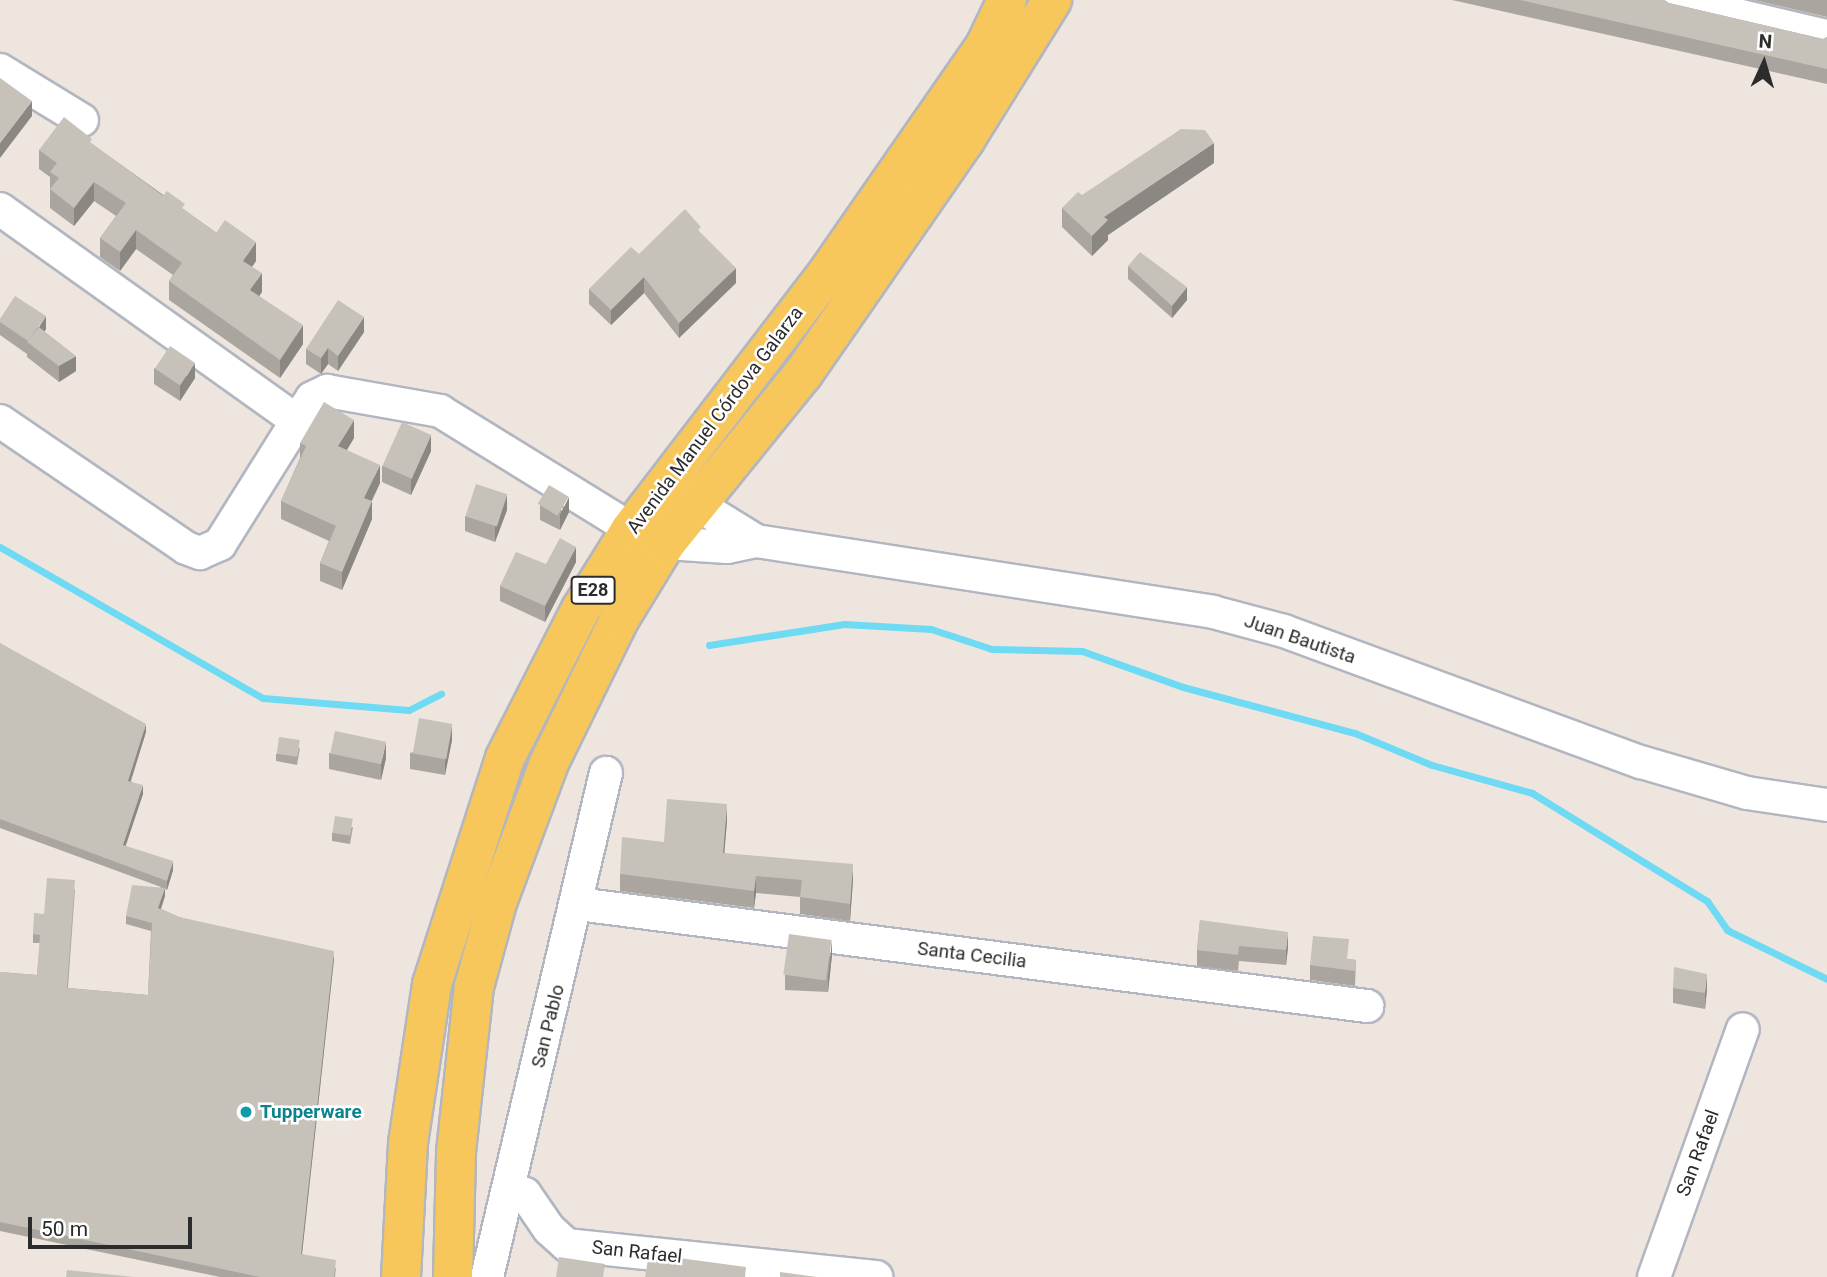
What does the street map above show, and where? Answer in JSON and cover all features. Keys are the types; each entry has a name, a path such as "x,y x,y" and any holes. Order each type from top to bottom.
{"main road":[{"name":"Avenida Manuel Córdova Galarza","path":"401,1277 408,1143 432,984 505,758 581,609 631,529 663,482 828,272 985,46 1007,0"},
{"name":"Avenida Manuel Córdova Galarza","path":"453,1277 456,1152 474,987 497,903 549,764 620,620 666,543 803,374 887,256 1025,50 1052,0"}],"street":[{"path":"1673,0 1827,36"},
{"path":"0,71 82,120"},
{"path":"0,209 296,421"},
{"name":"Juan Bautista","path":"0,421 186,548 200,553 220,544 312,398 327,391 440,411 631,529 666,543 727,547 756,541 1253,621 1641,762 1747,793 1827,805"},
{"name":"Juan Bautista","path":"663,482 756,541"},
{"name":"San Pablo","path":"487,1277 578,904 607,773"},
{"name":"Santa Cecilia","path":"578,904 1367,1006"},
{"name":"San Rafael","path":"1654,1277 1743,1029"},
{"name":"San Rafael","path":"507,1195 525,1194 549,1229 566,1245 876,1277"}],"building":[{"path":"1520,0 1664,0 1823,39 1827,37 1827,69"},
{"path":"0,78 32,101 0,143"},
{"path":"64,117 92,139 90,142 163,196 167,191 185,204 182,208 216,233 225,220 256,242 243,261 262,273 250,290 303,325 280,360 169,281 182,263 136,230 120,252 100,238 126,203 94,182 74,208 50,189 59,178 50,172 57,163 39,150"},
{"path":"1181,129 1205,130 1214,143 1104,217 1108,220 1092,236 1062,208 1078,192 1082,195"},
{"path":"685,209 701,227 698,230 736,268 679,323 644,277 611,310 589,289 631,247 639,254"},
{"path":"1140,252 1187,287 1172,306 1128,266"},
{"path":"15,296 46,316 28,341 0,322"},
{"path":"338,300 364,317 338,356 328,348 321,358 306,349"},
{"path":"39,327 76,356 59,366 27,342"},
{"path":"170,346 195,363 180,385 155,368"},
{"path":"324,402 354,420 338,446 380,465 364,498 372,501 342,572 320,563 336,526 281,501 306,446 300,443"},
{"path":"402,422 431,435 412,479 382,466"},
{"path":"476,484 507,494 497,527 465,516"},
{"path":"549,485 569,497 557,516 538,504"},
{"path":"560,538 576,547 545,606 500,586 516,552 546,564"},
{"path":"0,643 146,724 128,781 143,785 123,845 173,861 167,881 0,819"},
{"path":"419,718 452,724 446,759 413,753"},
{"path":"335,731 386,742 381,764 330,753"},
{"path":"279,737 300,740 297,757 277,754"},
{"path":"667,799 727,804 723,853 853,864 850,904 800,897 802,880 756,876 754,891 620,874 622,837 664,842"},
{"path":"335,816 353,819 350,836 332,833"},
{"path":"47,878 75,880 67,988 148,995 152,923 126,916 132,885 165,888 158,908 179,917 334,951 301,1254 336,1260 334,1277 260,1277 0,1222 0,972 37,975 40,935 33,934 34,913 44,914"},
{"path":"1200,920 1288,932 1286,950 1239,946 1238,955 1197,950"},
{"path":"789,934 832,940 826,981 783,975"},
{"path":"1313,936 1349,939 1347,959 1356,960 1355,971 1310,965"},
{"path":"1674,967 1707,974 1705,993 1673,988"},
{"path":"649,1254 746,1267 745,1277 645,1277"},
{"path":"559,1257 605,1264 603,1277 556,1277"},
{"path":"67,1270 134,1277 66,1277"},
{"path":"780,1272 817,1277 780,1277"}],"waterway":[{"path":"0,547 263,698 409,710 441,694"},
{"path":"709,645 844,624 931,629 992,649 1082,651 1183,687 1355,733 1432,765 1532,793 1707,901 1727,930 1827,979"}],"place":[{"name":"Tupperware","path":"246,1112"}]}
